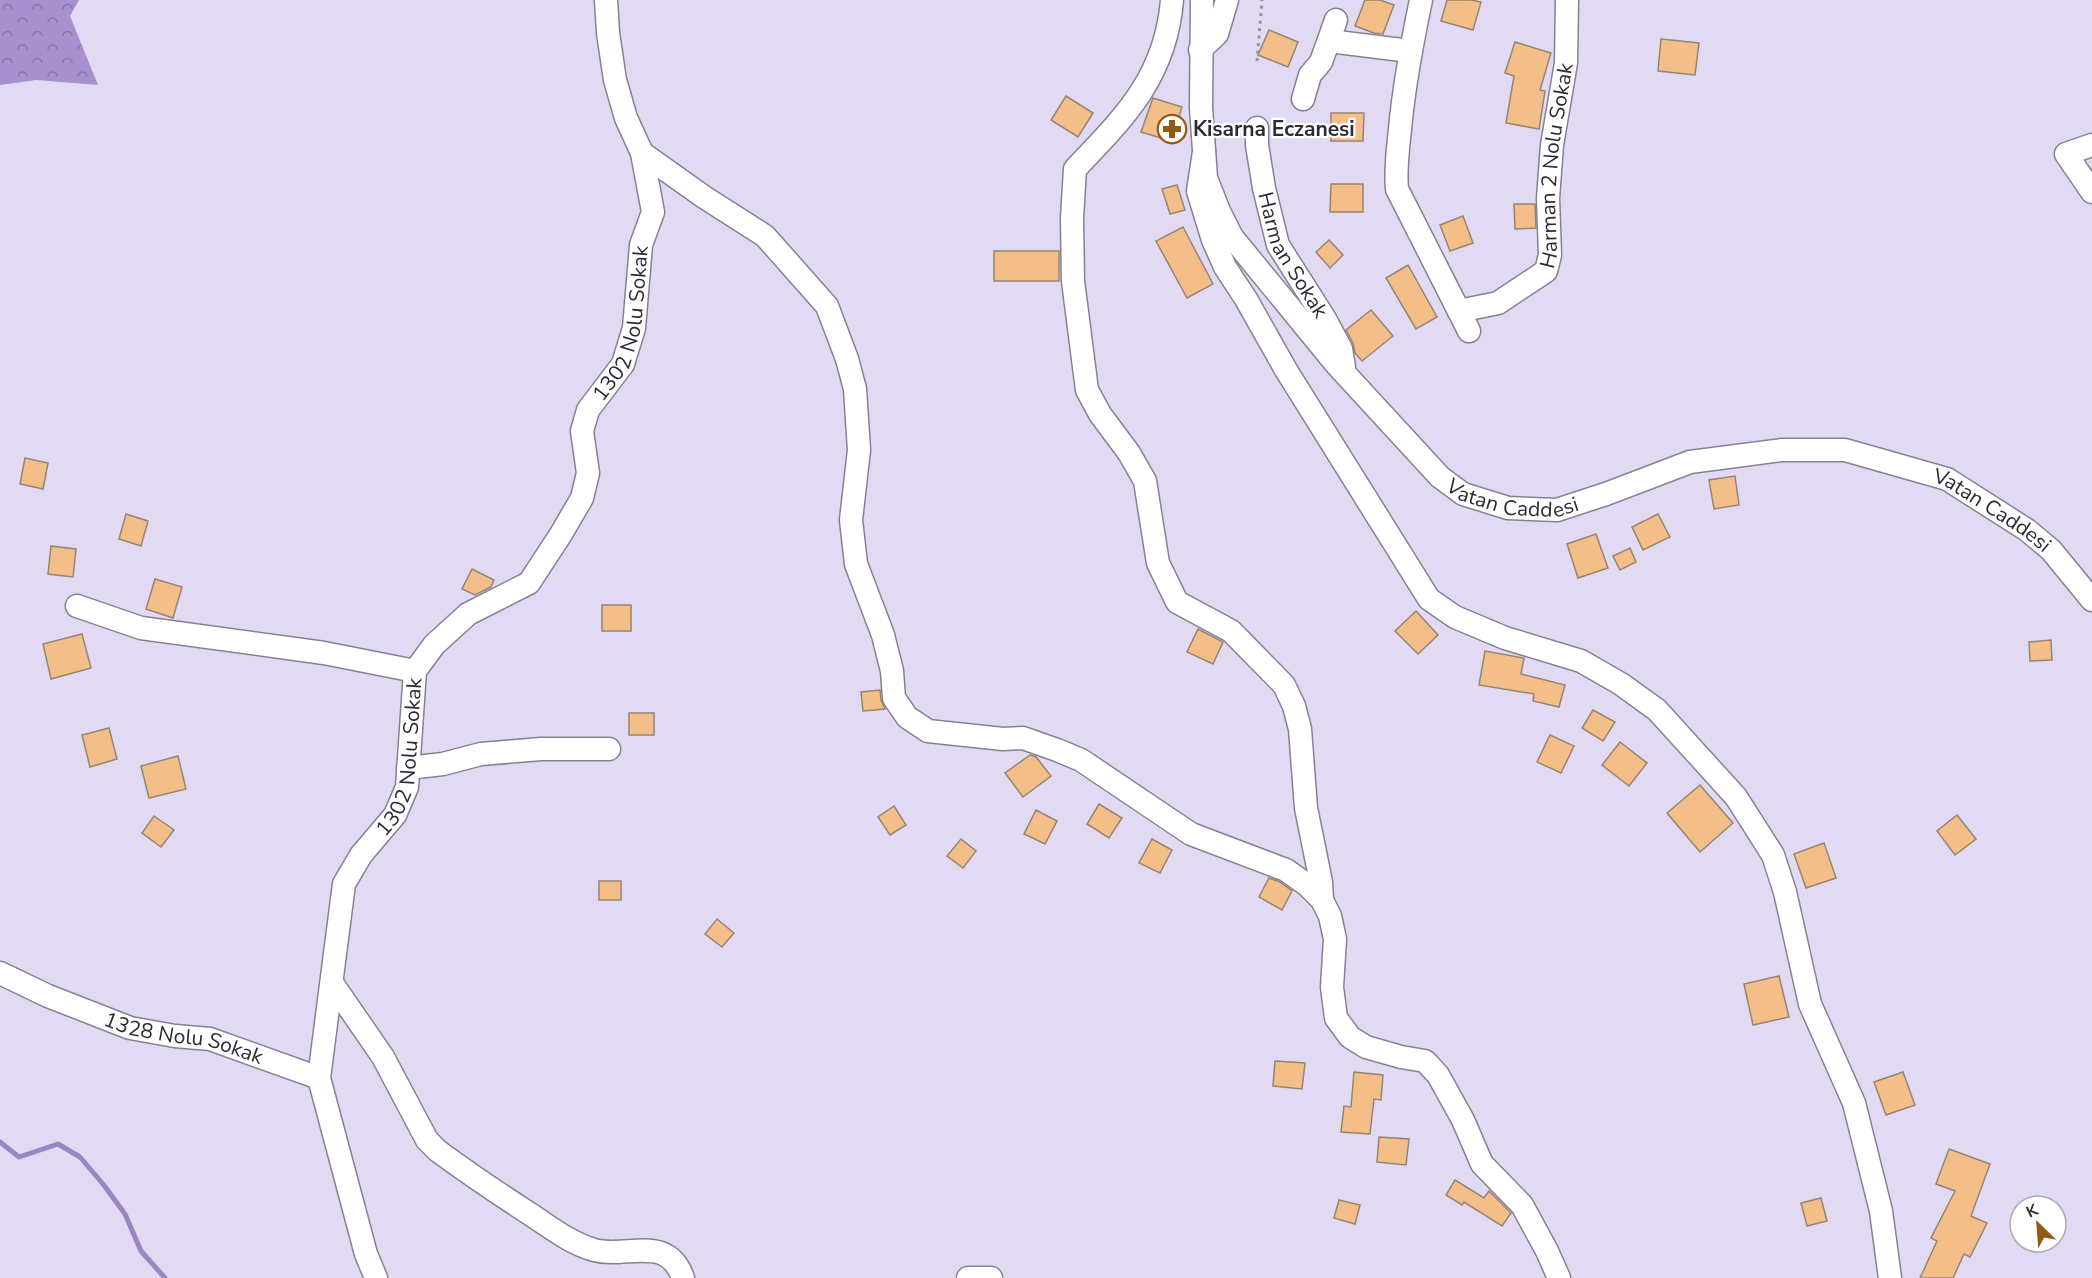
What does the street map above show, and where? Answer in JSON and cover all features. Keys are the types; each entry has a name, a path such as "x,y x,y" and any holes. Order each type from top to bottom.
{"street":[{"name":"1302 Nolu Sokak","path":"319,1078 344,884 361,855 395,815 407,787 416,671 434,645 468,614 529,583 582,498 588,473 582,431 588,410 623,364 634,328 641,245 653,212 642,153 626,118 615,80 606,0"},
{"path":"1172,0 1170,21 1160,57 1135,104 1107,138 1075,169 1072,218 1073,281 1087,390 1100,414 1129,453 1145,481 1158,563 1177,602 1231,631 1284,685 1294,706 1300,729 1306,808 1321,882 1322,900"},
{"name":"Vatan Caddesi","path":"1202,0 1200,108 1206,177 1232,237 1346,374 1440,477 1463,494 1508,508 1557,510 1690,462 1782,450 1845,450 1947,479 2027,531 2051,550 2092,600"},
{"path":"1200,50 1216,34 1227,0"},
{"path":"1421,0 1410,51 1396,173 1397,189 1469,331"},
{"name":"Harman 2 Nolu Sokak","path":"1459,311 1498,303 1546,271 1550,255 1548,198 1552,145 1566,63 1567,0"},
{"path":"1304,99 1310,75 1321,63 1333,30 1410,51"},
{"name":"Harman Sokak","path":"1257,128 1257,145 1264,188 1278,245 1325,319 1341,349 1346,374"},
{"path":"2092,145 2066,154 2092,192"},
{"path":"1204,152 1198,191 1213,240 1225,267 1429,600 1455,617 1505,638 1581,661 1621,684 1657,710 1736,797 1773,855 1785,892 1810,1004 1854,1103 1881,1211 1890,1278"},
{"path":"642,153 765,236 827,306 847,359 855,389 860,450 851,520 856,564 882,635 892,671 894,698 907,717 928,731 1003,740 1023,738 1081,760 1191,834 1286,870 1307,885 1322,900 1330,916 1335,939 1332,987 1336,1018 1350,1037 1366,1047 1425,1061 1438,1075 1463,1120 1482,1164 1522,1205 1559,1278"},
{"path":"77,606 141,628 324,653 416,671"},
{"path":"408,768 443,764 481,754 541,749 609,749"},
{"name":"1328 Nolu Sokak","path":"0,973 48,996 130,1028 210,1040 319,1078"},
{"path":"332,983 383,1056 427,1140 438,1151 570,1240 601,1252 655,1250 669,1257 679,1267 683,1278"},
{"path":"319,1078 366,1254 376,1278"},
{"path":"968,1278 991,1278"}],"path":[{"path":"1257,61 1262,0"}],"green space":[{"path":"0,0 79,0 70,16 98,85 36,80 0,85"}],"building":[{"path":"1365,0 1380,0 1394,5 1383,34 1355,26"},
{"path":"1447,0 1481,2 1473,30 1441,21"},
{"path":"1269,30 1298,42 1288,67 1258,55"},
{"path":"1661,39 1699,43 1695,75 1658,71"},
{"path":"1515,42 1551,53 1540,90 1545,91 1539,129 1506,123 1514,76 1505,73"},
{"path":"1066,96 1093,113 1078,137 1051,120"},
{"path":"1153,98 1182,107 1171,141 1141,132"},
{"path":"1331,113 1364,113 1363,141 1331,141"},
{"path":"1331,184 1363,184 1363,212 1330,212"},
{"path":"1177,185 1185,210 1170,214 1162,189"},
{"path":"1514,204 1535,204 1536,228 1515,229"},
{"path":"1463,216 1473,243 1450,251 1440,225"},
{"path":"1183,227 1213,284 1187,298 1156,241"},
{"path":"1329,240 1343,255 1330,268 1316,252"},
{"path":"994,251 1059,251 1059,281 994,281"},
{"path":"1408,265 1437,317 1416,329 1386,278"},
{"path":"1371,310 1393,336 1362,361 1355,353 1346,330"},
{"path":"25,458 48,463 43,489 20,484"},
{"path":"1735,476 1739,505 1714,509 1709,480"},
{"path":"126,514 148,521 141,546 119,539"},
{"path":"1658,514 1670,537 1643,550 1632,527"},
{"path":"1596,534 1608,568 1578,578 1567,544"},
{"path":"51,546 76,549 73,577 48,574"},
{"path":"1630,548 1636,562 1620,570 1613,556"},
{"path":"472,569 494,580 491,587 475,595 462,589"},
{"path":"155,579 182,587 173,618 146,609"},
{"path":"602,605 631,605 631,631 602,631"},
{"path":"1416,611 1438,635 1418,654 1395,631"},
{"path":"1198,629 1223,642 1213,664 1187,652"},
{"path":"82,634 91,668 51,679 43,644"},
{"path":"2051,640 2052,660 2030,661 2029,642"},
{"path":"1485,651 1524,658 1521,674 1565,685 1559,707 1533,701 1534,694 1479,685"},
{"path":"880,690 885,709 863,711 861,692"},
{"path":"1593,710 1615,722 1603,741 1582,728"},
{"path":"629,713 654,713 654,735 629,735"},
{"path":"109,728 117,759 90,767 82,735"},
{"path":"1550,735 1574,746 1561,773 1537,762"},
{"path":"1620,742 1647,763 1629,786 1602,765"},
{"path":"1030,755 1036,757 1051,776 1023,797 1005,773"},
{"path":"178,756 186,789 149,798 141,766"},
{"path":"1700,785 1733,823 1700,852 1667,813"},
{"path":"1099,804 1122,818 1109,838 1087,824"},
{"path":"894,806 906,825 890,835 878,817"},
{"path":"1036,810 1057,821 1045,844 1024,834"},
{"path":"1957,815 1976,839 1955,855 1937,831"},
{"path":"154,816 174,830 161,847 142,833"},
{"path":"961,839 976,851 963,868 947,856"},
{"path":"1152,839 1172,850 1160,873 1139,863"},
{"path":"1824,843 1836,878 1806,888 1794,854"},
{"path":"1269,878 1280,882 1292,891 1282,910 1259,897"},
{"path":"599,881 621,881 621,900 599,900"},
{"path":"717,919 734,933 722,947 705,934"},
{"path":"1779,976 1789,1017 1753,1025 1744,984"},
{"path":"1275,1061 1305,1063 1302,1089 1273,1086"},
{"path":"1354,1072 1383,1075 1381,1100 1374,1099 1370,1134 1341,1132 1344,1106 1351,1107"},
{"path":"1903,1072 1915,1105 1886,1115 1874,1082"},
{"path":"1379,1137 1409,1139 1406,1165 1377,1162"},
{"path":"1949,1149 1990,1164 1971,1216 1987,1223 1970,1257 1964,1254 1953,1278 1920,1278 1937,1241 1931,1238 1955,1191 1936,1184"},
{"path":"1455,1180 1484,1198 1489,1191 1511,1213 1502,1226 1464,1202 1462,1205 1446,1195"},
{"path":"1821,1198 1827,1221 1807,1226 1801,1203"},
{"path":"1339,1200 1360,1205 1355,1224 1334,1218"}],"waterway":[{"path":"0,1142 19,1157 58,1144 80,1157 125,1214 141,1251 165,1278"}],"place":[{"name":"Kisarna Eczanesi","path":"1172,129"}]}
